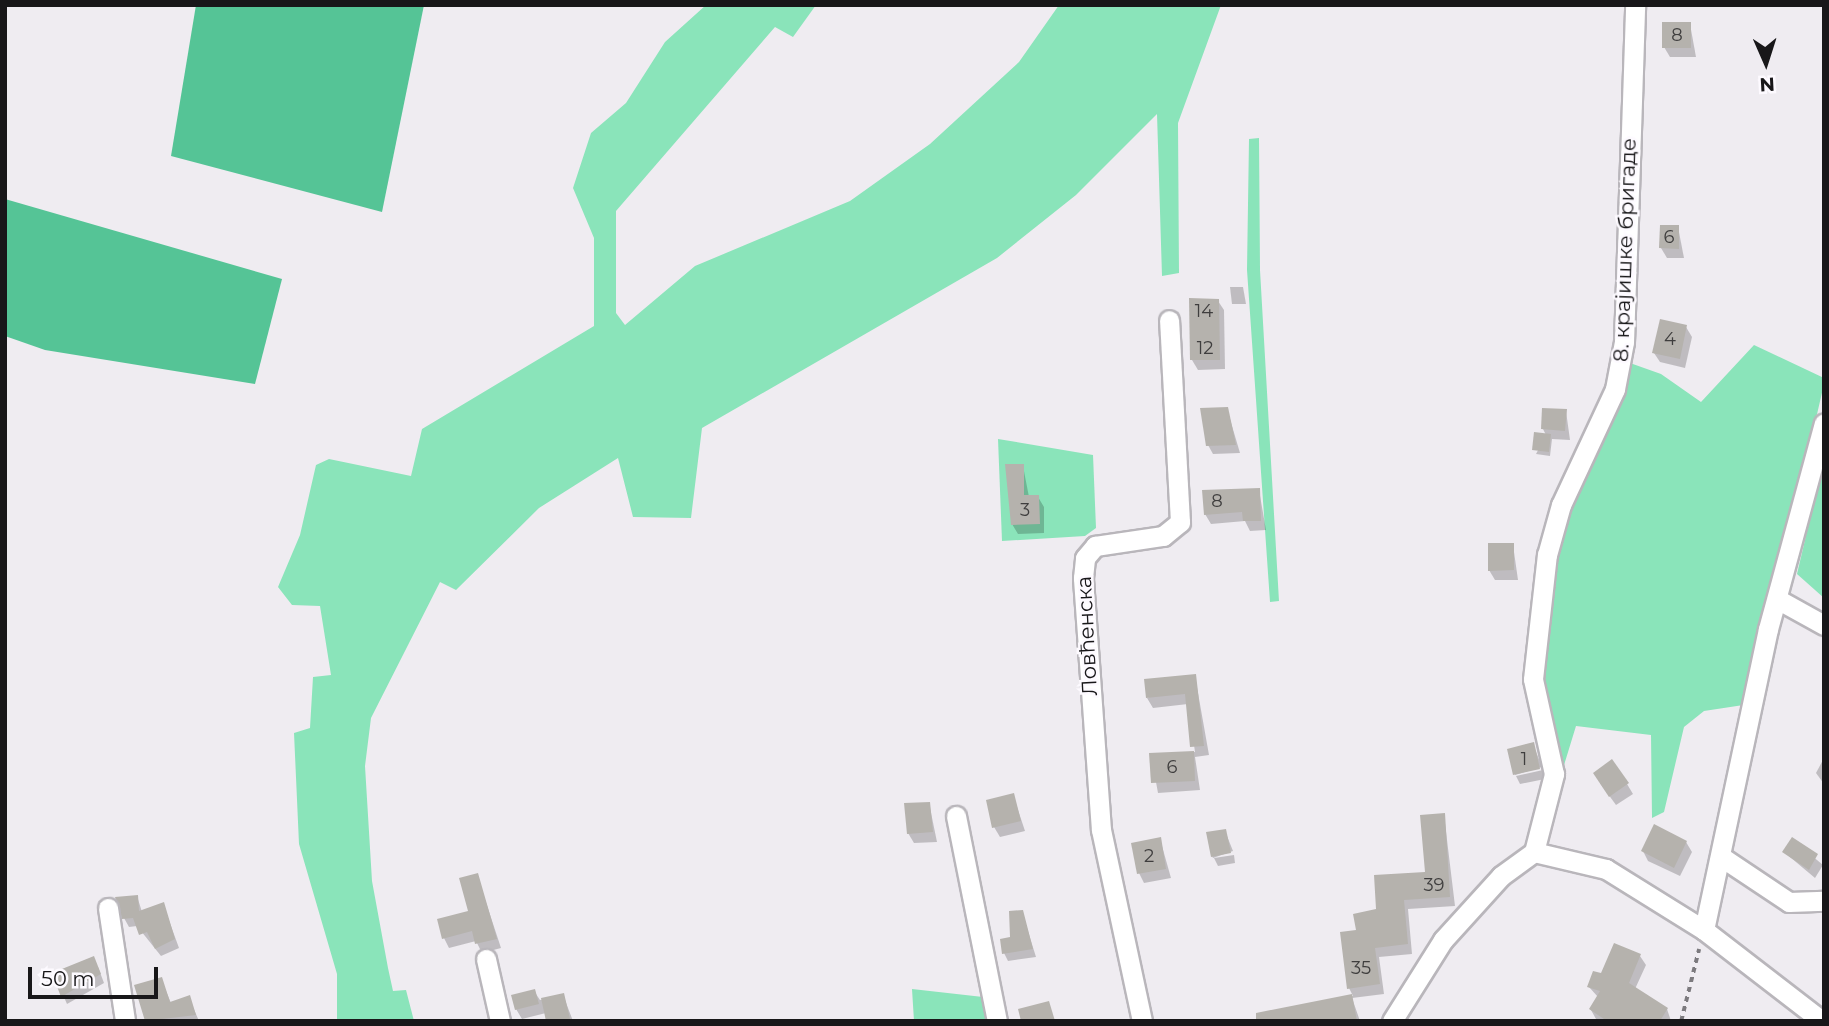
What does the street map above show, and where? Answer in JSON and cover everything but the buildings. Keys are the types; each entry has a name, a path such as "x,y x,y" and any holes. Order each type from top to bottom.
{"street":[{"name":"8. крајишке бригаде","path":"1534,852 1553,787 1533,679 1547,555 1561,505 1615,389 1622,354 1635,5"},
{"name":"Ловћенска","path":"1142,1021 1101,830 1083,578 1085,558 1095,546 1163,536 1181,522 1169,320"},
{"path":"1704,930 1723,858 1777,599 1824,423"},
{"path":"1777,599 1824,625"},
{"path":"957,816 997,1021"},
{"path":"1392,1021 1443,940 1501,876 1534,852 1606,869 1704,930 1822,1021"},
{"path":"1723,858 1788,902 1824,901"},
{"path":"108,908 125,1021"},
{"path":"486,959 500,1021"}],"path":[{"path":"1681,1021 1704,930"}],"green space":[{"path":"196,5 424,5 382,212 171,156"},
{"path":"706,5 816,5 793,37 775,27 616,211 616,313 625,325 695,266 850,201 930,144 1019,62 1059,5 1221,5 1178,123 1179,273 1162,276 1157,114 1076,195 997,258 702,428 691,518 633,517 618,458 539,508 456,590 440,582 371,718 365,766 372,881 388,968 393,991 406,990 414,1021 337,1021 337,974 299,844 294,733 310,728 313,677 331,675 320,606 292,605 278,587 300,535 316,465 329,459 411,476 422,429 594,326 594,238 573,188 591,133 626,103 665,42"},
{"path":"1259,138 1260,270 1279,601 1270,602 1247,270 1249,139"},
{"path":"5,199 282,279 255,384 45,350 5,336"},
{"path":"1754,345 1824,378 1824,384 1750,704 1704,711 1684,727 1664,812 1652,818 1651,735 1576,726 1561,775 1539,657 1555,544 1630,363 1661,374 1701,402"},
{"path":"998,439 1093,455 1096,528 1085,536 1002,541"},
{"path":"1824,459 1824,598 1797,574"},
{"path":"912,989 983,997 989,1021 914,1021"}]}
